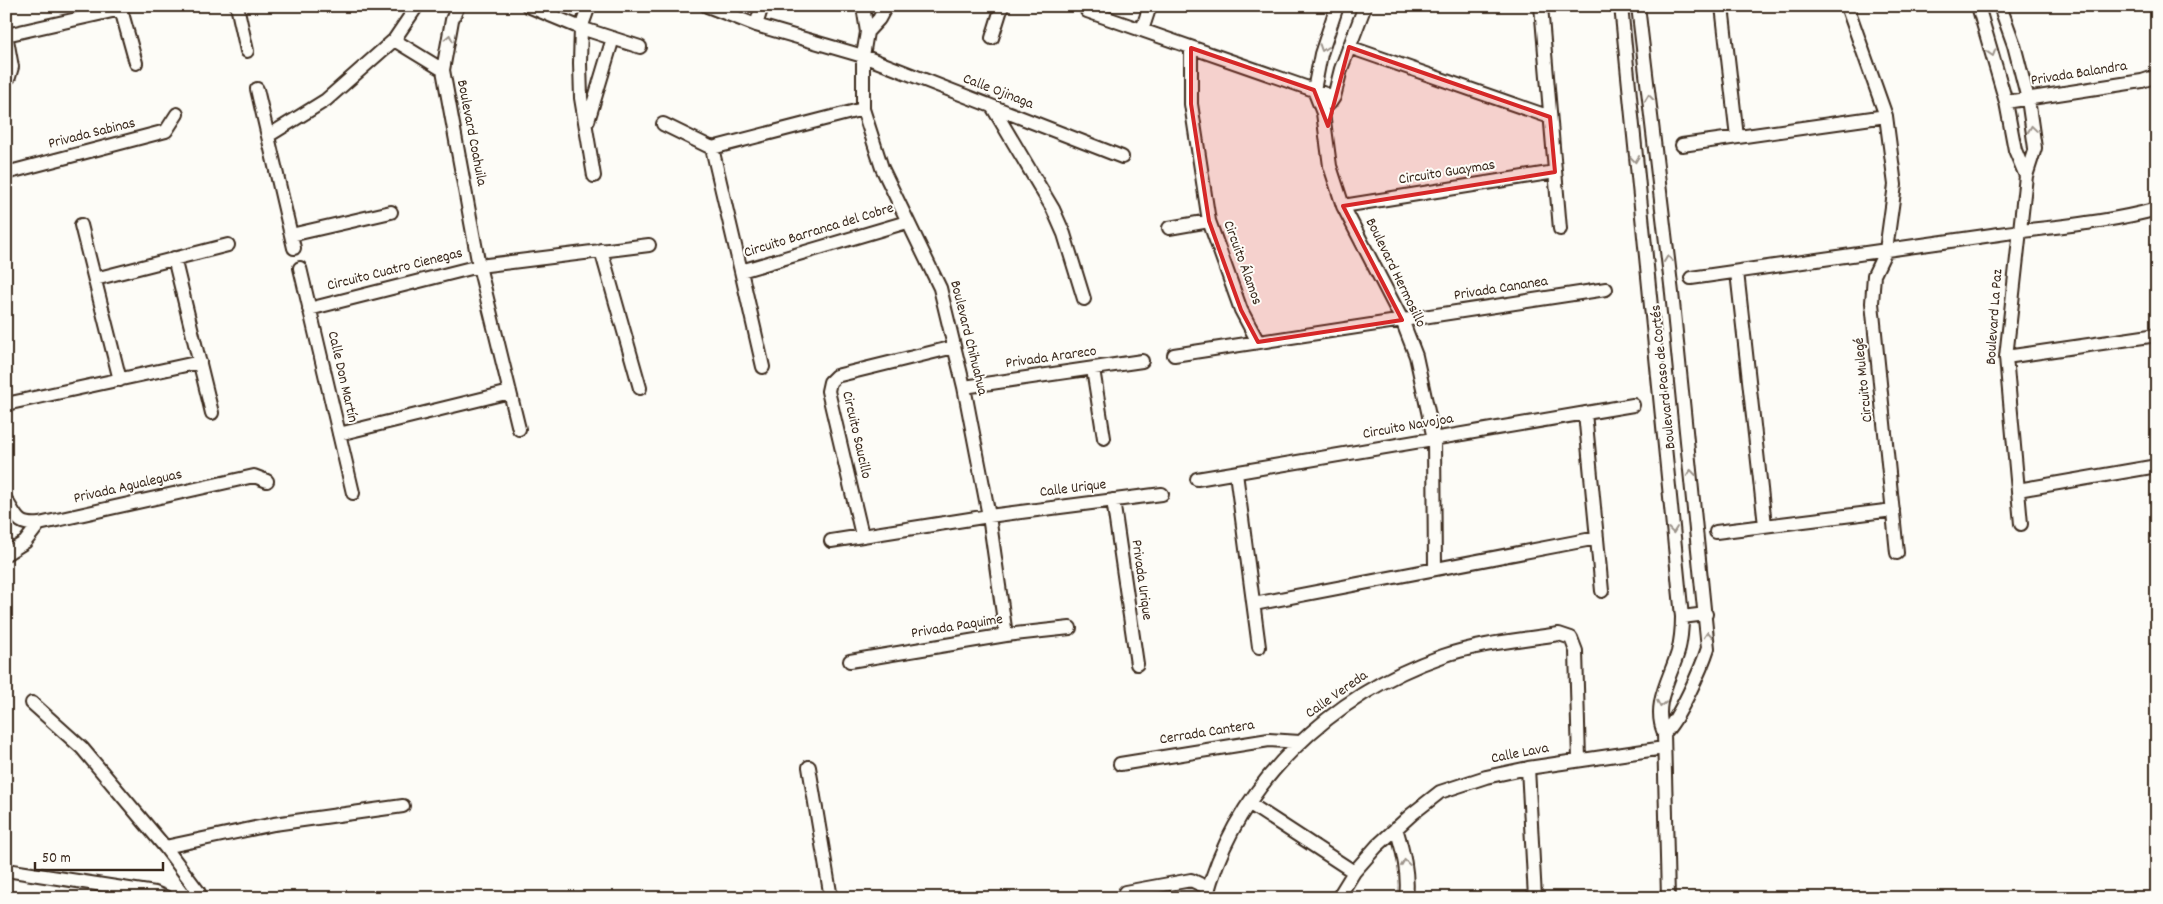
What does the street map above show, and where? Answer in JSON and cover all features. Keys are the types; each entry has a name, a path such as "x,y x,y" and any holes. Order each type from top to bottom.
{"street":[{"path":"268,136 326,100 394,40 418,6"},
{"name":"Boulevard Coahuila","path":"458,6 452,20 443,70 479,266"},
{"path":"528,6 581,28 640,47"},
{"path":"589,6 581,28 582,98 594,176"},
{"name":"Calle Ojinaga","path":"707,6 756,25 863,56 1122,157"},
{"path":"756,25 762,6"},
{"name":"Boulevard Chihuahua","path":"863,6 867,32 863,56 862,109 882,168 940,288 964,387 989,516 1006,635"},
{"name":"Boulevard Chihuahua","path":"867,32 879,19 886,6"},
{"path":"992,38 1002,6"},
{"path":"1142,30 1150,6"},
{"path":"1314,90 1321,54 1337,6"},
{"path":"1323,113 1334,97 1341,69 1365,6"},
{"path":"1541,6 1560,229"},
{"name":"Boulevard Paso de Cortés","path":"1620,6 1682,617 1677,653 1659,705 1659,721 1664,733 1668,898"},
{"name":"Boulevard Paso de Cortés","path":"1638,6 1672,293 1708,648 1700,673 1671,726 1664,733"},
{"path":"1722,6 1737,138"},
{"name":"Circuito Mulegé","path":"1847,6 1886,116 1896,185 1886,250 1874,275 1872,303 1897,553"},
{"path":"1978,6 2006,102 2015,150 2026,176"},
{"name":"Boulevard La Paz","path":"2000,6 2014,45 2028,99 2035,148 2026,176 2006,357 2021,524"},
{"path":"6,80 10,78 12,67 6,34 121,7 136,63"},
{"path":"240,8 247,51"},
{"path":"1086,11 1334,97"},
{"path":"587,123 613,38"},
{"path":"394,40 443,70"},
{"path":"1349,47 1550,117"},
{"name":"Circuito Álamos","path":"1191,48 1191,104 1209,221 1241,310 1258,342"},
{"name":"Privada Balandra","path":"2006,102 2142,81 2157,76"},
{"path":"257,89 294,248"},
{"name":"Boulevard Hermosillo","path":"1314,90 1323,113 1330,166 1343,206 1402,320 1416,356 1434,439 1435,570"},
{"path":"993,108 1053,209 1064,234 1084,299"},
{"path":"663,124 712,148 862,109"},
{"name":"Privada Sabinas","path":"6,173 166,131 177,114"},
{"path":"1682,145 1886,116"},
{"name":"Circuito Barranca del Cobre","path":"712,148 764,367"},
{"name":"Circuito Guaymas","path":"1343,206 1555,172"},
{"path":"1691,278 2077,224 2135,215 2157,209"},
{"path":"292,235 391,212"},
{"path":"1169,228 1209,221"},
{"name":"Circuito Barranca del Cobre","path":"741,271 907,222"},
{"path":"81,225 120,380"},
{"path":"95,279 228,245"},
{"path":"479,266 649,245"},
{"path":"601,250 640,388"},
{"path":"174,258 212,413"},
{"name":"Circuito Cuatro Cienegas","path":"309,309 479,266 519,429"},
{"name":"Calle Don Martín","path":"300,268 353,493"},
{"path":"1737,272 1765,526"},
{"name":"Privada Cananea","path":"1402,320 1606,289"},
{"path":"1649,296 1672,293"},
{"path":"1174,355 1402,320"},
{"path":"2006,357 2157,335"},
{"name":"Circuito Saucillo","path":"862,535 828,391 830,382 836,376 954,347"},
{"name":"Privada Arareco","path":"964,387 1142,361"},
{"path":"6,404 200,362"},
{"path":"1093,369 1104,438"},
{"path":"339,434 510,392"},
{"name":"Circuito Navojoa","path":"1197,480 1633,405"},
{"path":"1585,413 1602,591"},
{"path":"2018,490 2157,466"},
{"path":"1236,473 1259,647"},
{"name":"Privada Agualeguas","path":"40,524 254,476 267,481"},
{"name":"Calle Urique","path":"989,516 1162,494"},
{"path":"6,500 20,521 27,525 40,524"},
{"name":"Privada Urique","path":"1113,500 1137,664"},
{"path":"1716,532 1893,510"},
{"path":"831,541 989,516"},
{"path":"6,554 25,542 40,524"},
{"path":"1254,604 1597,538"},
{"path":"1682,617 1706,614"},
{"name":"Privada Paquime","path":"850,661 1006,635 1070,628"},
{"name":"Calle Vereda","path":"1207,893 1226,840 1277,766 1300,742 1327,719 1364,693 1396,675 1443,656 1468,649 1559,634 1571,638 1576,651 1580,760"},
{"path":"32,703 82,748 165,847 198,891 201,898"},
{"name":"Cerrada Cantera","path":"1120,764 1269,740 1300,742"},
{"name":"Calle Lava","path":"1338,898 1354,872 1377,846 1440,792 1486,777 1528,768 1664,748"},
{"path":"809,767 831,898"},
{"path":"1528,768 1535,898"},
{"path":"1250,804 1354,872"},
{"path":"165,847 274,824 403,806"},
{"path":"1396,828 1404,856 1407,886 1406,898"},
{"path":"6,870 155,893 167,898"},
{"path":"1126,892 1191,880 1207,893"}],"highlighted area":[{"path":"1349,47 1550,117 1555,172 1343,206 1402,320 1258,342 1241,310 1209,221 1191,104 1191,48 1314,90 1328,126"}]}
